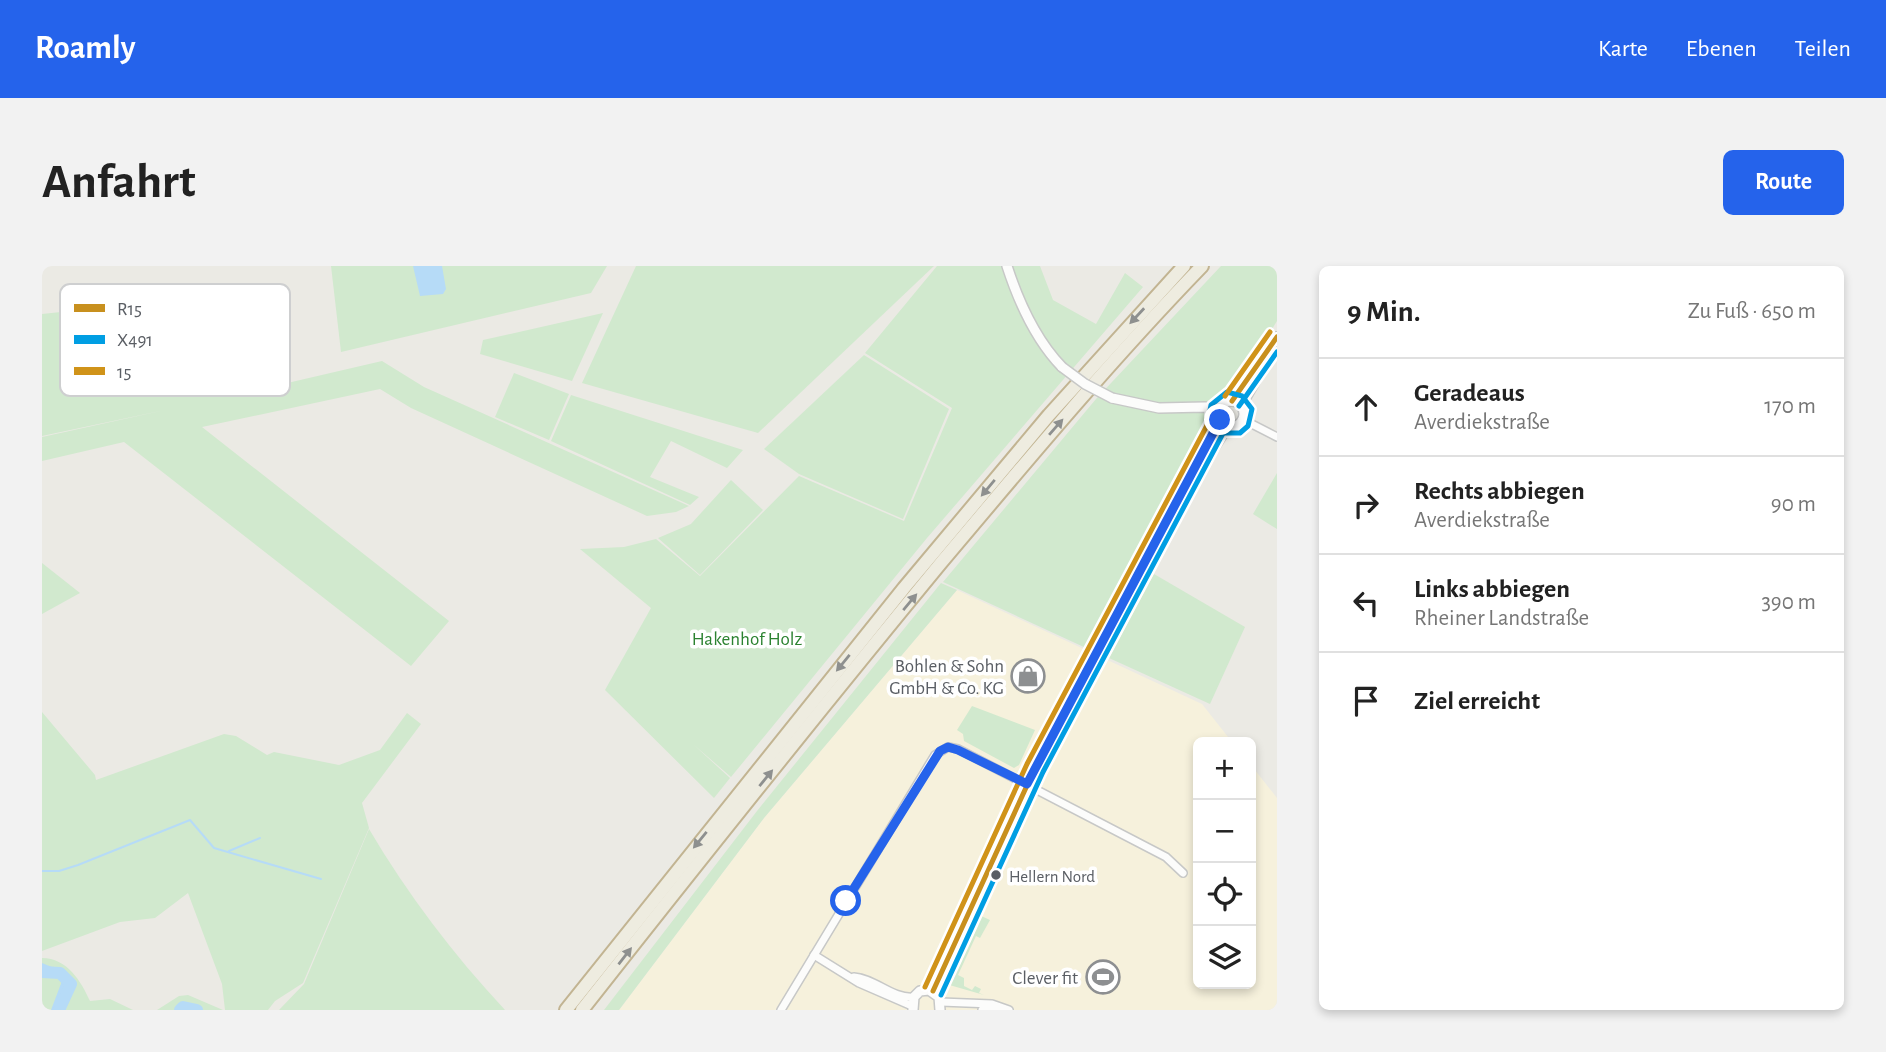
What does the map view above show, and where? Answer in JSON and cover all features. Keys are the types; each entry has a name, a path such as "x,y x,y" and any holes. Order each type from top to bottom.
{"highway":[{"path":"566,1010 904,588 1049,415 1184,266"},
{"path":"582,1010 789,750 962,539 1099,378 1202,266"}],"street":[{"path":"1007,266 1027,316 1040,339 1062,367 1085,384 1112,398 1159,408 1205,407 1219,410"},
{"path":"1236,403 1277,338"},
{"path":"1219,410 1224,403 1236,403"},
{"path":"1236,403 1242,419 1277,437"},
{"path":"1219,410 1224,423"},
{"path":"1224,423 1236,425 1242,419"},
{"path":"1007,1010 992,1004 940,1006 933,991 1027,784 1108,627 1224,423"},
{"path":"780,1010 940,751 948,747 1027,784 1166,857 1183,873"},
{"path":"814,955 913,1004 924,990 933,991"},
{"path":"982,1010 1007,1010"}],"shaded area":[{"path":"957,590 1202,704 1228,737 1193,737 1193,989 1256,989 1256,771 1277,798 1277,1010 619,1010 764,818"}],"green space":[{"path":"331,266 607,266 591,293 341,352"},
{"path":"636,266 934,266 758,433 582,383"},
{"name":"Hakenhof Holz","path":"937,266 1040,266 1053,300 1096,324 1125,273 1143,287 927,538 731,777 694,745 730,778 714,798 605,690 651,608 580,549 624,547 656,539 700,576 799,476 904,521 952,408 865,353"},
{"path":"1221,266 1277,266 1277,321 1232,394 1209,401 1206,412 1211,416 1213,424 1177,476 1172,495 1086,648 943,582 1096,399"},
{"path":"60,312 60,396 290,396 290,382 382,361 424,387 689,506 676,512 647,516 411,408 380,389 202,427 449,621 411,666 124,442 42,461 42,437 165,410 42,436 42,314"},
{"path":"603,313 572,381 480,354 483,340"},
{"path":"864,355 949,409 903,519 799,474 764,449"},
{"path":"514,373 569,394 549,440 495,417"},
{"path":"571,395 743,450 727,468 671,441 650,477 699,497 690,505 551,441"},
{"path":"1277,473 1277,529 1253,514"},
{"path":"731,480 763,510 700,575 658,538 691,524"},
{"path":"42,563 80,593 42,614"},
{"path":"1154,574 1245,627 1210,704 1109,658"},
{"path":"941,583 957,590 764,818 619,1010 604,1010 757,811"},
{"path":"972,706 1035,730 1019,765 1014,768 964,741 963,734 957,730"},
{"path":"42,712 95,775 96,780 224,734 236,736 267,755 274,752 339,765 380,750 407,713 421,724 362,803 369,828 303,983 275,1001 268,1010 225,1010 222,984 188,893 155,918 120,922 42,951"},
{"path":"369,829 432,923 505,1010 279,1010 304,984"},
{"path":"977,914 990,920 980,938 976,936 958,975 964,978 964,986 972,990 975,986 981,989 979,993 984,995 946,984"},
{"path":"42,958 66,966 90,1001 110,999 133,1010 42,1010"},
{"path":"188,995 223,1010 157,1010 179,996"}],"water":[{"path":"413,266 442,266 446,289 443,294 420,296"},
{"path":"42,963 64,972 70,981 58,1010 51,1010 62,981 51,971 42,970"}],"waterway":[{"path":"42,871 59,871 78,865 190,820 214,848 321,879"},
{"path":"229,851 260,838"},
{"path":"954,977 952,974 959,952"},
{"path":"42,972 60,973 71,984 59,1010"},
{"path":"180,1010 183,1007 197,1010"}],"transit line":[{"name":"15","path":"1225,396 1270,332"},
{"name":"R15","path":"1232,401 1277,337"},
{"name":"X491","path":"1239,406 1277,352"},
{"name":"X491","path":"1209,415 1211,405 1227,392 1242,396 1252,409 1248,426 1240,433 1222,433 1211,423"},
{"name":"15","path":"925,987 1027,764 1212,416"},
{"name":"R15","path":"933,991 1035,768 1220,420"},
{"name":"X491","path":"941,995 1043,772 1228,424"}],"place":[{"name":"Bohlen & Sohn GmbH & Co. KG","path":"1028,676"},
{"name":"Hellern Nord","path":"996,875"},
{"name":"Clever fit","path":"1103,977"}],"route":[{"path":"846,901 935,754 948,747 953,748 1027,784 1114,615 1180,499 1220,420"}]}
